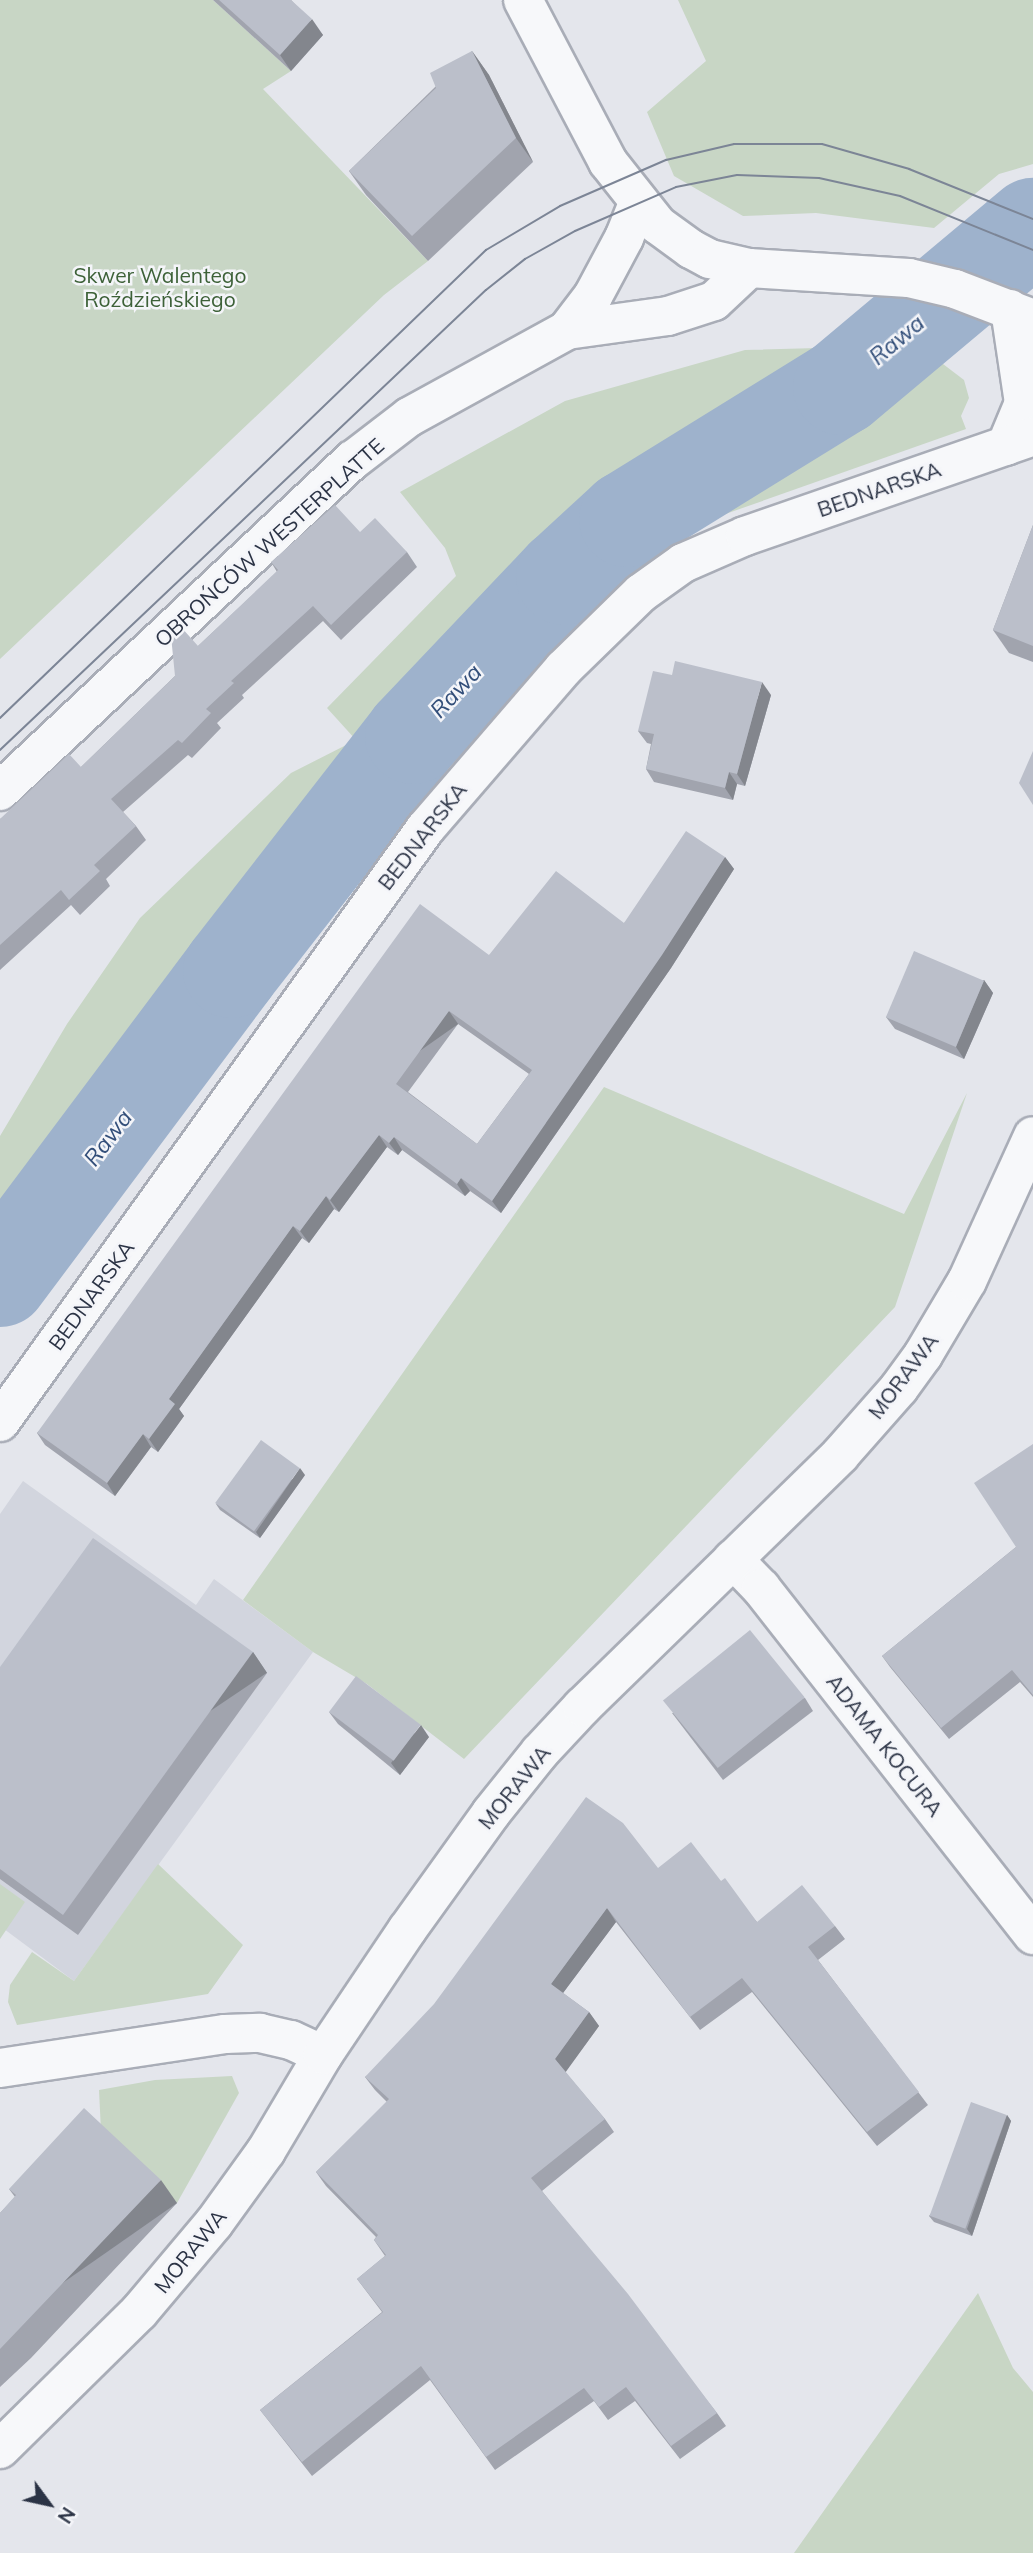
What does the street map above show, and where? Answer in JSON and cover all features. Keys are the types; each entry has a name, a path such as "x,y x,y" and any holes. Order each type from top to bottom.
{"street":[{"path":"523,0 601,150 638,203 658,225 691,249 710,259 749,268 909,278 955,289 1021,314"},
{"name":"OBROŃCÓW WESTERPLATTE","path":"567,330 593,296 624,238 638,203"},
{"name":"OBROŃCÓW WESTERPLATTE","path":"0,791 353,460 409,417 567,330 668,316 714,300 749,268"},
{"name":"BEDNARSKA","path":"0,1422 370,903 449,800 563,670 641,593 683,563 759,531 1019,441 1024,404 1021,314"},
{"name":"MORAWA","path":"0,2449 139,2312 214,2223 266,2151 323,2055 407,1930 491,1813 540,1752 582,1707 841,1455 923,1355 967,1281 1033,1136"},
{"name":"ADAMA KOCURA","path":"733,1559 761,1588 1033,1935"},
{"path":"0,2068 225,2034 260,2034 291,2040 323,2055"}],"shaded area":[{"path":"23,1481 196,1605 214,1579 313,1652 74,1981 4,1929 0,1934 0,1514"}],"green space":[{"name":"Skwer Walentego Roździeńskiego","path":"0,0 213,0 291,71 263,89 428,261 384,295 0,659"},
{"path":"678,0 1033,0 1033,164 999,174 934,228 816,213 743,216 674,176 647,112 706,61"},
{"path":"855,347 600,509 369,755 236,921 0,1232 0,1136 67,1024 140,918 291,773 356,740 327,708 456,576 445,548 400,492 565,401 745,350"},
{"path":"934,364 943,364 964,380 969,398 961,416 966,429 683,529 681,526"},
{"path":"604,1087 904,1214 967,1093 895,1307 464,1759 367,1684 313,1652 243,1600"},
{"path":"158,1864 243,1945 208,1994 17,2025 8,2002 10,1985 32,1952 74,1981"},
{"path":"0,1884 25,1902 0,1939"},
{"path":"232,2076 239,2093 177,2203 101,2131 99,2090 155,2080"},
{"path":"978,2293 1013,2368 1033,2392 1033,2553 794,2553"}],"building":[{"path":"219,0 291,0 312,19 280,55"},
{"path":"472,51 516,138 412,236 349,171 436,88 430,73"},
{"path":"335,505 360,532 375,518 407,552 331,625 313,606 231,681 234,683 206,709 211,713 182,743 178,740 111,799 136,826 94,865 100,871 69,900 61,890 0,945 0,819 69,754 81,767 175,676 171,636 181,627 198,646 278,570 271,562"},
{"path":"1033,525 1033,646 993,630"},
{"path":"675,661 762,682 737,774 729,772 725,788 646,769 654,734 638,731 653,671 672,675"},
{"path":"1033,751 1033,805 1019,783"},
{"path":"686,831 725,857 662,955 492,1201 461,1178 457,1184 394,1137 389,1143 379,1135 330,1200 326,1196 300,1231 293,1226 169,1399 175,1404 149,1439 143,1434 107,1483 37,1433 420,904 489,955 556,871 624,923","holes":["449,1011 532,1070 477,1144 396,1084"]},
{"path":"914,951 984,981 956,1047 886,1017"},
{"path":"261,1440 300,1468 254,1531 215,1503"},
{"path":"1033,1444 1033,1695 1012,1670 941,1728 882,1656 1016,1547 974,1483"},
{"path":"93,1538 253,1652 63,1915 0,1869 0,1667"},
{"path":"750,1630 805,1698 718,1768 663,1700"},
{"path":"356,1676 421,1725 394,1761 329,1712"},
{"path":"586,1797 623,1823 658,1868 691,1842 721,1881 725,1878 757,1922 802,1885 835,1926 808,1947 919,2092 867,2132 742,1978 690,2017 607,1908 551,1984 589,2012 555,2059 605,2119 531,2178 628,2294 717,2413 671,2446 626,2387 599,2407 584,2388 486,2457 421,2366 302,2462 260,2410 383,2312 357,2279 386,2255 374,2240 378,2235 316,2172 389,2099 365,2077 434,2004"},
{"path":"971,2102 1007,2115 965,2229 930,2216"},
{"path":"84,2108 161,2180 0,2349 0,2213 16,2195 9,2189"}],"waterway":[{"name":"Rawa","path":"0,1279 231,970 413,736 564,577 627,519 841,387 1033,226"}],"tram line":[{"path":"0,718 486,250 560,206 666,160 734,144 822,144 909,169 1033,219"},
{"path":"0,750 486,290 525,259 575,231 676,187 737,175 819,178 900,196 1033,250"}]}
